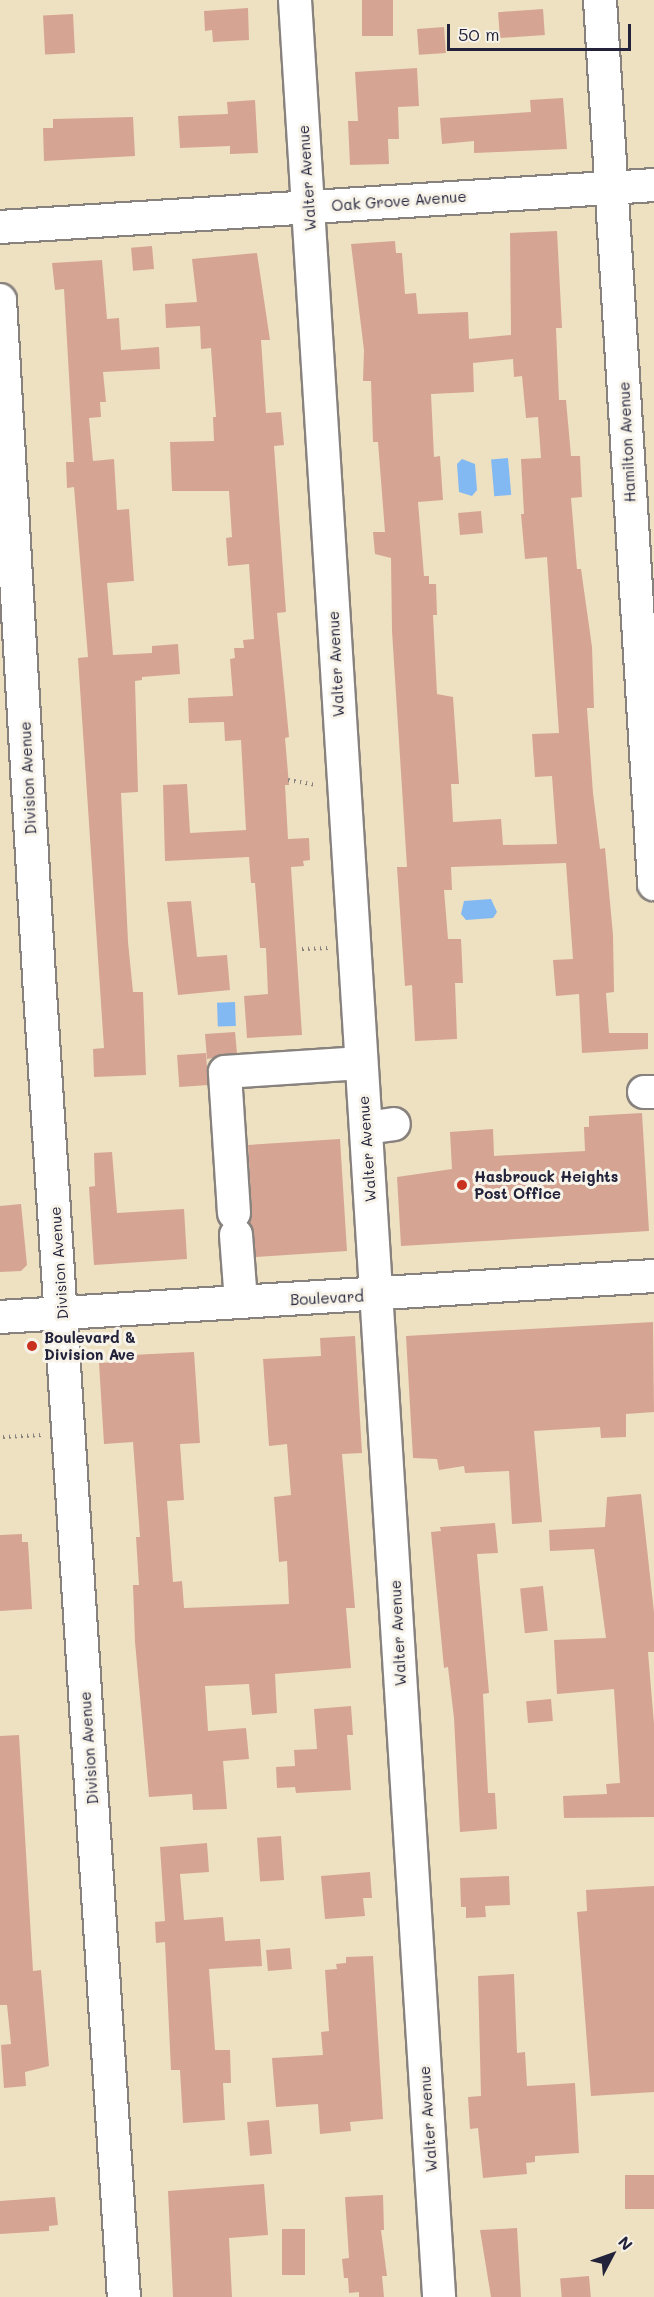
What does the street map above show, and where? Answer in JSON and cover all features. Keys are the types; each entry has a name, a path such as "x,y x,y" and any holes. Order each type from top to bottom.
{"street":[{"name":"Walter Avenue","path":"295,0 361,1063 380,1126 376,1295 439,2297"},
{"name":"Hamilton Avenue","path":"600,0 654,884"},
{"name":"Oak Grove Avenue","path":"0,227 654,185"},
{"name":"Division Avenue","path":"0,300 39,977 63,1312 124,2297"},
{"path":"241,1302 225,1072 361,1063"},
{"name":"Boulevard","path":"0,1317 654,1276"}],"path":[{"path":"288,780 323,784"},
{"path":"302,949 333,947"},
{"path":"3,1437 70,1432"}],"water":[{"path":"508,458 511,495 494,496 491,459"},
{"path":"462,459 475,464 477,490 472,496 459,492 457,464"},
{"path":"491,899 497,912 493,918 466,920 461,914 464,901"},
{"path":"235,1002 236,1026 218,1027 217,1003"}],"building":[{"path":"362,0 393,0 393,36 362,36"},
{"path":"248,8 249,40 213,42 212,30 205,31 204,11"},
{"path":"543,9 545,35 500,38 498,12"},
{"path":"73,14 75,53 45,55 43,16"},
{"path":"444,27 446,53 419,55 417,29"},
{"path":"417,68 419,106 398,107 399,139 388,139 389,164 350,165 348,121 358,121 355,72"},
{"path":"563,98 567,149 474,153 474,141 442,144 440,118 531,112 530,100"},
{"path":"255,100 258,153 230,154 230,146 180,148 178,116 228,114 227,102"},
{"path":"133,117 135,156 44,161 43,128 53,128 53,119"},
{"path":"557,231 562,328 556,328 559,400 566,400 571,456 580,456 582,497 571,498 577,569 581,569 592,647 594,708 587,708 593,793 600,849 605,848 613,935 614,992 606,993 609,1033 648,1033 648,1049 582,1053 579,994 556,996 553,960 573,959 566,863 451,867 452,890 444,890 448,939 461,939 463,983 455,983 457,1039 415,1041 412,985 405,986 397,867 407,867 392,631 391,558 375,554 373,532 385,532 378,442 373,442 371,381 363,381 364,350 351,244 395,241 396,253 402,253 405,294 416,293 418,314 468,312 469,339 511,335 510,233","holes":["513,359 514,377 522,376 526,418 538,417 541,458 521,459 524,514 521,514 525,559 547,557 559,733 532,734 535,777 552,776 557,844 503,845 501,819 453,822 451,784 459,784 453,697 437,694 433,615 437,615 436,584 429,584 429,576 424,576 418,502 443,500 440,456 434,457 431,394 474,392 473,363"]},
{"path":"152,246 154,269 133,271 131,248"},
{"path":"257,253 270,340 261,340 266,413 281,412 284,445 274,446 286,612 277,613 289,737 285,738 289,785 285,785 288,839 309,838 310,860 303,861 304,866 291,867 302,1035 247,1038 244,996 268,994 266,948 260,948 255,883 251,883 249,857 165,861 163,785 187,784 190,833 246,830 241,740 225,741 224,722 189,723 188,698 233,696 230,659 235,658 234,648 244,648 243,640 254,639 249,564 228,566 226,538 232,537 229,491 172,491 170,442 214,441 213,417 216,417 211,348 201,349 200,326 166,328 165,304 197,302 192,259"},
{"path":"102,260 107,319 119,318 121,350 159,347 160,369 103,372 106,402 100,402 101,417 89,418 93,461 114,459 117,510 129,509 134,581 107,583 113,655 152,653 152,646 178,644 180,674 142,677 142,680 135,681 138,792 121,793 128,942 133,992 143,992 146,1075 94,1077 93,1049 104,1048 78,658 88,657 74,487 67,488 66,462 74,462 64,289 55,290 52,263"},
{"path":"481,511 483,533 460,535 458,513"},
{"path":"191,901 197,957 227,955 230,990 178,995 167,902"},
{"path":"235,1032 237,1053 207,1059 205,1034"},
{"path":"206,1053 208,1085 179,1087 177,1055"},
{"path":"642,1113 649,1231 401,1246 397,1177 452,1169 450,1132 493,1129 494,1156 585,1151 584,1127 589,1127 589,1116"},
{"path":"340,1139 347,1251 256,1257 249,1223 252,1212 248,1145"},
{"path":"112,1152 117,1213 184,1209 187,1259 94,1265 89,1187 95,1186 94,1153"},
{"path":"21,1204 27,1265 21,1271 0,1272 0,1206"},
{"path":"653,1322 654,1412 626,1414 626,1437 601,1438 600,1427 534,1431 542,1522 512,1524 509,1471 465,1473 464,1466 439,1470 437,1459 413,1458 406,1336"},
{"path":"355,1336 362,1453 342,1454 355,1608 346,1608 351,1668 275,1674 277,1713 252,1715 249,1684 205,1686 208,1731 246,1728 249,1759 223,1761 227,1809 193,1810 192,1794 149,1797 135,1642 133,1585 139,1585 136,1537 140,1537 133,1442 104,1444 99,1363 132,1361 131,1355 194,1352 200,1443 180,1444 184,1500 167,1501 173,1582 182,1581 184,1608 289,1604 287,1561 279,1562 274,1497 291,1495 287,1444 269,1446 263,1359 321,1356 320,1338"},
{"path":"641,1494 654,1612 654,1652 648,1652 654,1724 654,1817 564,1818 563,1796 607,1794 606,1784 620,1783 614,1689 557,1694 554,1640 606,1638 594,1549 550,1551 549,1530 605,1527 607,1497"},
{"path":"495,1523 498,1553 477,1554 489,1693 483,1694 488,1793 495,1793 497,1829 460,1832 454,1718 448,1667 444,1668 431,1532 441,1531 440,1527"},
{"path":"22,1534 22,1542 28,1542 32,1609 0,1611 0,1535"},
{"path":"543,1586 548,1631 525,1633 520,1588"},
{"path":"551,1699 553,1721 528,1723 526,1701"},
{"path":"351,1706 353,1735 347,1735 351,1790 296,1793 295,1787 277,1788 276,1767 295,1766 294,1750 317,1749 314,1709"},
{"path":"19,1735 33,1971 41,1970 49,2066 25,2072 26,2086 4,2088 1,2045 11,2044 7,2005 0,2005 0,1736"},
{"path":"281,1836 284,1880 260,1882 257,1838"},
{"path":"207,1843 209,1872 180,1874 184,1920 223,1917 225,1941 260,1939 262,1966 209,1969 215,2050 230,2050 231,2083 223,2083 225,2120 183,2123 180,2070 171,2070 165,1942 156,1943 155,1922 165,1921 160,1847"},
{"path":"370,1872 372,1898 363,1898 365,1916 325,1919 321,1876"},
{"path":"509,1876 510,1905 485,1906 486,1917 466,1918 466,1907 461,1907 460,1878"},
{"path":"654,1886 654,2092 591,2096 577,1912 587,1911 586,1890"},
{"path":"290,1948 292,1969 268,1971 266,1950"},
{"path":"373,1956 383,2119 350,2122 351,2131 320,2134 318,2104 276,2107 272,2058 323,2055 321,2032 329,2031 325,1970 337,1969 336,1964 346,1963 346,1957"},
{"path":"514,1974 517,2053 525,2052 527,2086 575,2083 579,2153 535,2156 535,2162 526,2163 527,2174 483,2178 478,2128 470,2129 468,2097 481,2096 478,1976"},
{"path":"269,2120 272,2154 250,2156 247,2122"},
{"path":"625,2175 654,2175 654,2209 625,2209"},
{"path":"264,2184 268,2235 229,2238 232,2297 173,2297 168,2191"},
{"path":"383,2195 384,2230 381,2230 387,2276 382,2276 384,2297 359,2297 359,2292 349,2293 348,2278 344,2278 342,2259 349,2258 345,2197"},
{"path":"55,2197 58,2225 49,2226 49,2231 0,2234 0,2201"},
{"path":"517,2228 521,2297 491,2297 480,2230"},
{"path":"282,2229 305,2229 305,2275 282,2275"},
{"path":"589,2276 591,2297 562,2297 560,2279"}],"place":[{"name":"Hasbrouck Heights Post Office","path":"462,1185"},
{"name":"Boulevard & Division Ave","path":"32,1346"}]}
